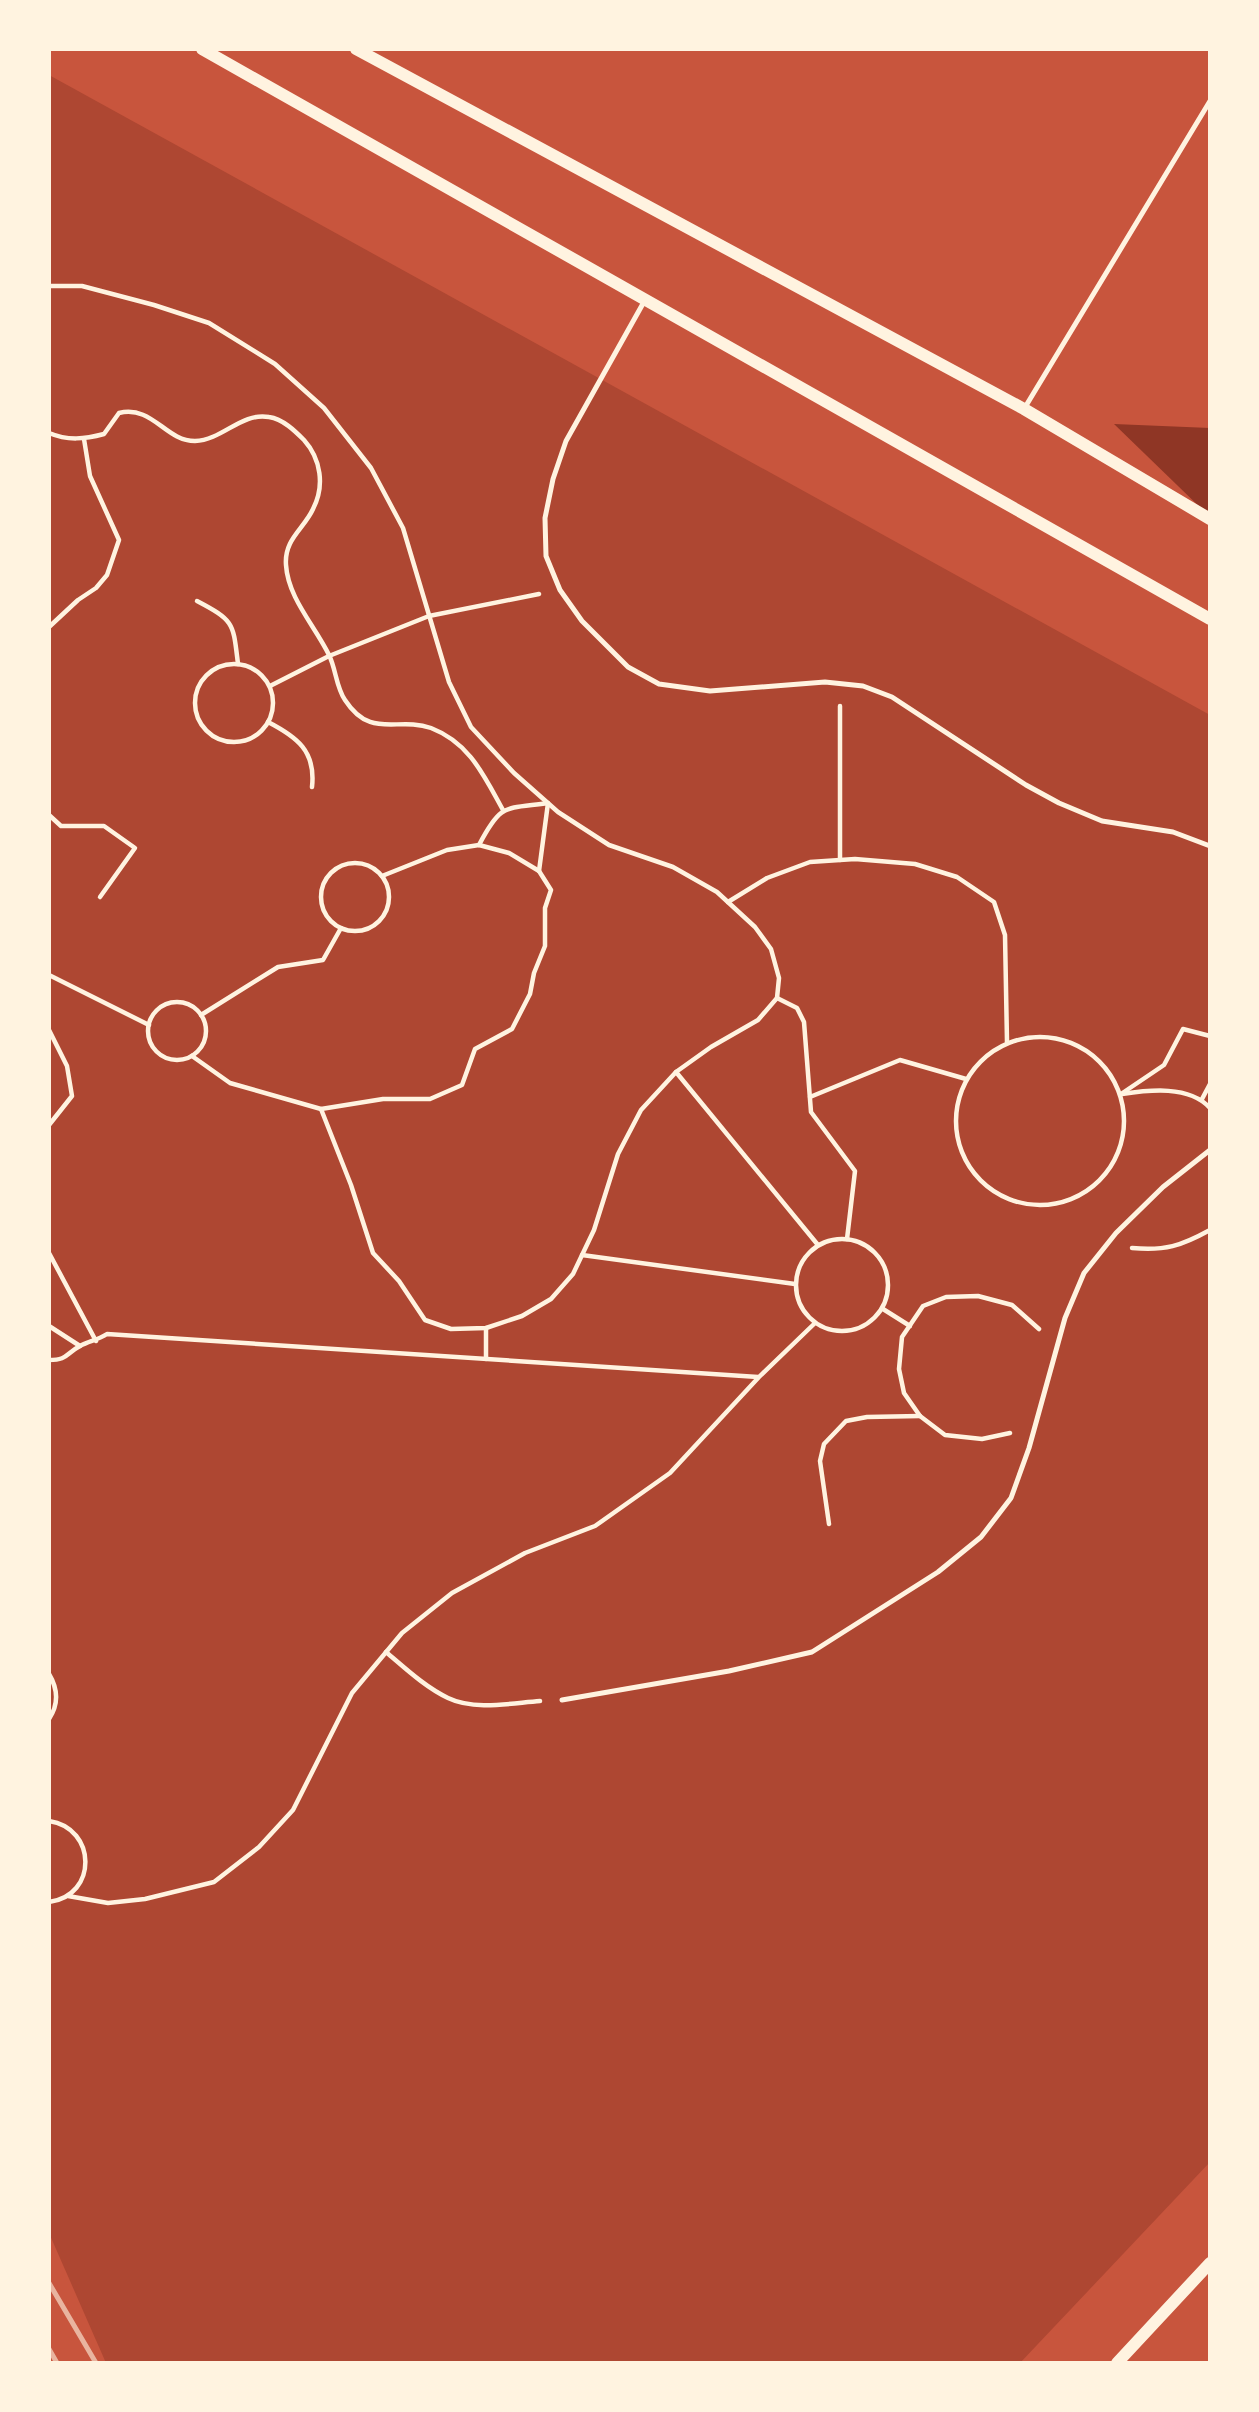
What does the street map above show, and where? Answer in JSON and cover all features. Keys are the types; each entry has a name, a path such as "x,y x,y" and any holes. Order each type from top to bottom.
{"street":[{"path":"202,49 1210,618"},
{"path":"356,49 1024,409 1210,519"},
{"path":"1116,2363 1210,2263"}],"lane":[{"path":"1024,409 1210,101"},
{"path":"646,300 566,441 553,479 545,518 546,555 560,590 582,621 628,667 659,684 710,691 825,682 863,686 892,697 1026,785 1059,803 1102,821 1173,832 1210,846"},
{"path":"562,1700 729,1671 812,1652 938,1572 981,1537 1011,1498 1035,1427 1065,1318 1084,1273 1106,1245 1163,1187 1210,1150"}],"path":[{"path":"49,286 82,286 155,305 209,323 275,364 324,408 371,467 403,528 449,682 471,727 514,773 558,812 609,845 673,867 717,892 755,927 771,949 779,978 777,998 758,1020 711,1047 676,1072 641,1111 618,1154 594,1230 572,1274 551,1299 522,1316 486,1328 451,1329 425,1320 400,1281 373,1253 321,1109"},
{"path":"49,433 60,438 84,439 104,434 119,413 132,410 156,421 177,437 195,441 218,436 246,419 270,416 292,427 310,447 320,467 319,492 313,511 293,535 285,561 287,578 329,656 343,697 357,716 379,725 429,728 451,739 472,755 503,810"},
{"path":"49,627 78,600 96,588 107,575 119,540 90,475 84,439"},
{"path":"270,686 329,656 429,616 560,590"},
{"path":"197,601 218,612 234,628 239,665"},
{"path":"225,665 251,668 270,686 273,711 261,733 250,739 237,742 213,736 197,716 197,690 203,679 213,670 225,665"},
{"path":"840,860 841,684"},
{"path":"268,722 290,734 306,749 313,775 312,786"},
{"path":"479,845 491,822 503,810 548,803"},
{"path":"539,871 548,803"},
{"path":"49,815 61,827 104,826 135,848 100,897"},
{"path":"192,1056 230,1083 321,1109 383,1099 430,1099 462,1085 475,1049 512,1030 530,994 534,973 545,946 545,908 551,890 539,871 509,853 479,845 447,850 382,876"},
{"path":"729,902 767,878 810,862 840,860 915,863 957,877 994,902 1005,935 1007,1042"},
{"path":"352,863 374,868 382,876 389,897 381,918 363,930 341,928 325,913 321,891 332,872 352,863"},
{"path":"201,1015 278,967 323,960 341,928"},
{"path":"49,975 149,1025"},
{"path":"777,998 797,1008 804,1022 811,1112 855,1171 847,1239"},
{"path":"167,1004 186,1004 201,1015 205,1023 204,1042 192,1056 173,1060 164,1057 151,1044 149,1025 159,1009 167,1004"},
{"path":"49,1030 67,1066 72,1096 49,1125"},
{"path":"1121,1094 1164,1065 1184,1030 1210,1036"},
{"path":"1034,1036 1062,1039 1087,1051 1108,1070 1121,1094 1125,1122 1119,1150 1106,1174 1085,1192 1059,1203 1031,1205 1004,1198 981,1182 964,1159 956,1133 956,1105 966,1079 984,1057 1007,1042 1034,1036"},
{"path":"810,1097 900,1060 966,1079"},
{"path":"676,1072 818,1245"},
{"path":"1202,1099 1210,1084"},
{"path":"1121,1094 1160,1089 1202,1099 1210,1108"},
{"path":"1106,1245 1150,1250 1183,1245 1210,1230"},
{"path":"847,1239 862,1243 874,1251 884,1264 888,1294 883,1309 873,1320 860,1328 844,1332 829,1330 815,1323 800,1306 795,1284 798,1269 806,1255 818,1245 847,1239"},
{"path":"49,1253 96,1341"},
{"path":"582,1255 795,1284"},
{"path":"1035,1427 982,1439 945,1435 920,1416 904,1393 899,1368 902,1337 923,1306 946,1297 978,1296 1012,1305 1039,1327 1050,1372"},
{"path":"883,1309 910,1326"},
{"path":"49,1902 68,1896 108,1903 145,1899 214,1882 259,1847 293,1810 352,1693 401,1633 452,1593 525,1553 595,1526 670,1473 759,1377 815,1323"},
{"path":"49,1326 80,1346"},
{"path":"486,1328 486,1359"},
{"path":"49,1360 63,1360 80,1346 107,1334 759,1377"},
{"path":"829,1524 820,1461 824,1444 846,1421 867,1417 920,1416"},
{"path":"386,1652 449,1699 479,1705 562,1700"},
{"path":"49,1674 57,1694 56,1706 49,1719"},
{"path":"49,1821 69,1828 85,1850 84,1876 68,1896"}],"shaded area":[{"path":"49,75 1210,715 1210,2162 1020,2363 106,2363 49,2233"},
{"path":"1114,424 1210,428 1210,516 1209,516"}],"railway":[{"path":"49,2283 96,2363"},
{"path":"49,2349 57,2363"}]}
